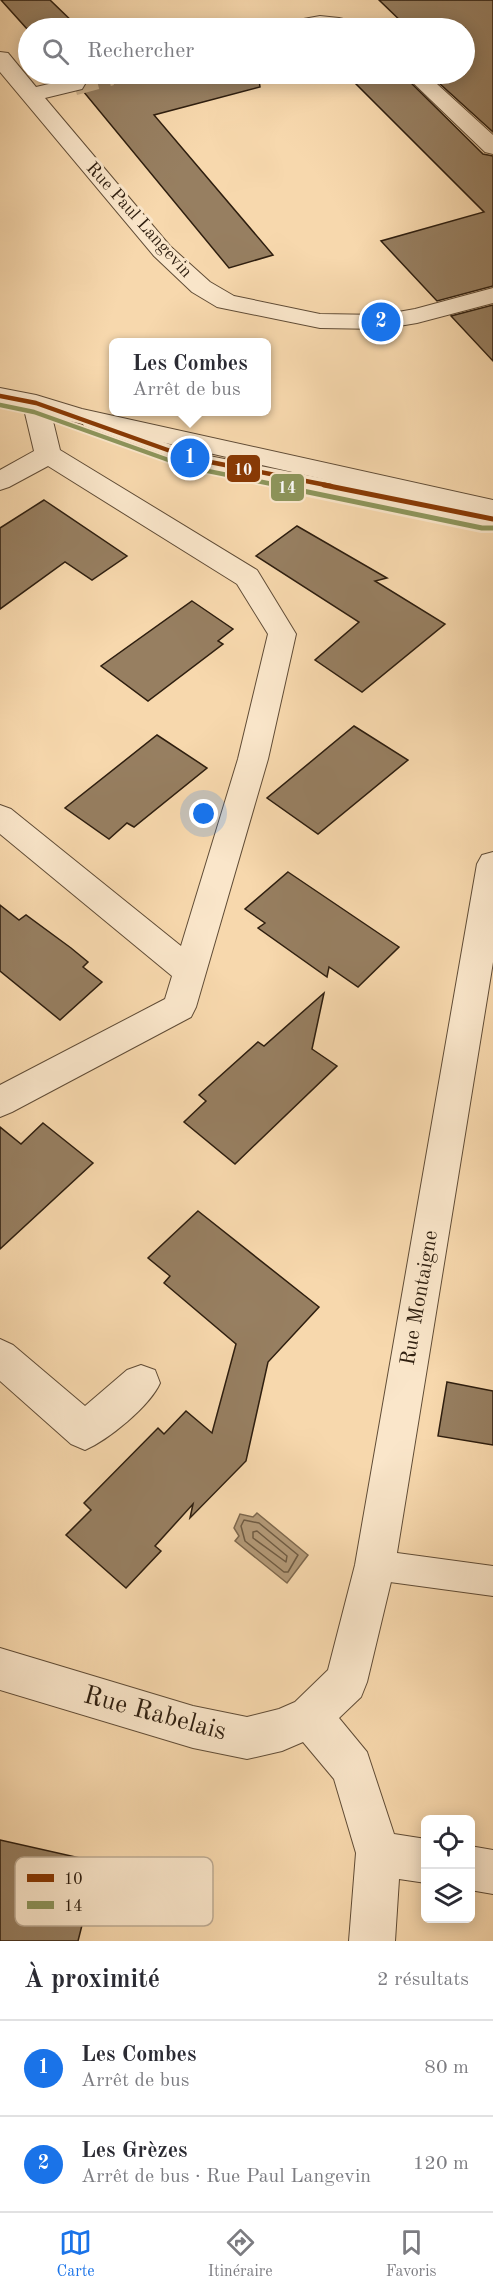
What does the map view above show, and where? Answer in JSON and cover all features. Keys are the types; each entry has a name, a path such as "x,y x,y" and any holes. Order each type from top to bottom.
{"street":[{"name":"Rue Paul Langevin","path":"0,58 18,79"},
{"name":"Rue Paul Langevin","path":"22,84 162,251 201,287 226,302 320,321 381,322 417,316 493,295"},
{"path":"31,95 74,84"},
{"path":"425,84 493,147"},
{"path":"0,396 36,403 77,417 493,508"},
{"path":"0,1102 179,1007 253,759 282,634 247,577 48,454 36,403"},
{"path":"0,481 48,454"},
{"path":"0,817 188,971"},
{"name":"Rue Montaigne","path":"310,1717 346,1682 375,1565 493,864"},
{"path":"0,1357 85,1431 141,1383"},
{"name":"Rue Rabelais","path":"0,1669 193,1727 247,1738 282,1730 310,1717"},
{"path":"310,1717 352,1767 378,1852 372,1941"},
{"path":"378,1852 421,1860"},
{"path":"475,1869 493,1872"}],"lane":[{"path":"77,417 190,458 493,519"},
{"path":"375,1565 493,1581"}],"water":[{"path":"257,1513 308,1555 287,1583 235,1541 239,1536 234,1528 240,1514 253,1517"}],"building":[{"path":"1,0 50,0 69,18 18,18"},
{"path":"379,0 493,0 493,132 440,84 475,84 475,18 398,18"},
{"path":"260,84 260,87 154,115 273,255 229,268 83,91 87,85"},
{"path":"356,84 412,84 483,154 493,156 493,286 437,301 381,241 484,212"},
{"path":"493,305 493,361 451,316"},
{"path":"44,500 127,556 92,580 65,562 0,609 0,528"},
{"path":"297,526 387,578 375,581 445,624 362,692 315,660 359,622 256,556"},
{"path":"192,601 233,629 218,641 223,644 148,701 101,666"},
{"path":"354,726 408,760 318,834 267,798"},
{"path":"157,735 207,768 134,827 127,823 109,839 65,808"},
{"path":"288,872 399,947 358,987 329,967 327,977 258,928 265,923 245,909"},
{"path":"0,905 19,920 26,915 71,948 88,962 83,967 102,982 60,1020 0,971"},
{"path":"324,993 312,1049 337,1066 235,1164 184,1122 206,1101 199,1095 258,1042 264,1046"},
{"path":"43,1123 93,1163 0,1249 0,1127 21,1144"},
{"path":"198,1211 319,1307 268,1362 246,1461 190,1518 193,1504 155,1546 161,1551 126,1588 66,1535 91,1510 84,1503 158,1428 164,1434 186,1411 212,1433 236,1344 164,1283 170,1276 148,1258"},
{"path":"447,1382 493,1391 493,1445 438,1436"},
{"path":"0,1840 76,1857 15,1857 15,1926 82,1926 78,1941 0,1941"}],"transit line":[{"name":"10","path":"0,396 36,403 190,458 493,519"},
{"name":"14","path":"0,405 34,412 188,467 482,528 493,528"}],"place":[{"name":"Les Grèzes","path":"381,322"},
{"name":"Les Combes","path":"190,458"}]}
